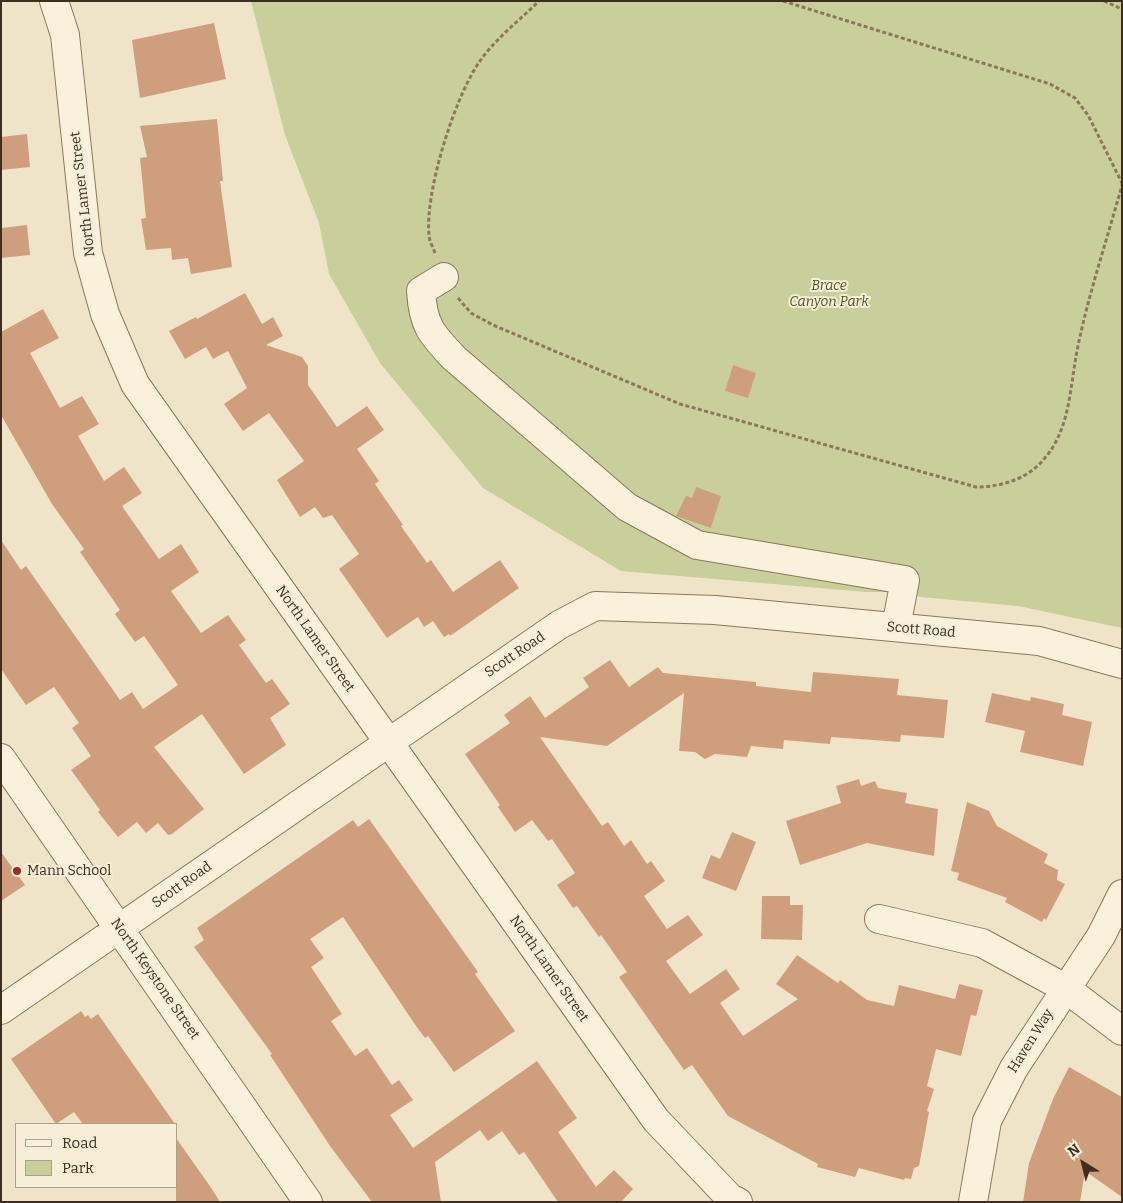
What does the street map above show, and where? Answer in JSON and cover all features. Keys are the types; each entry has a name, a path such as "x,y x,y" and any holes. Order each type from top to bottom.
{"street":[{"name":"North Lamer Street","path":"54,1 65,35 88,253 105,314 135,384 656,1120 730,1198 738,1202"},
{"path":"444,277 421,291 422,315 434,337 454,358 627,507 697,545 905,580 896,627"},
{"name":"Scott Road","path":"1,1010 559,625 595,606 715,610 1038,641 1122,664"},
{"name":"North Keystone Street","path":"1,758 308,1202"},
{"name":"Haven Way","path":"973,1202 987,1121 1014,1068 1101,936 1122,894"},
{"path":"879,919 982,943 1065,988 1122,1031"}],"path":[{"path":"539,1 494,43 476,67 456,108 441,154 430,208 429,236 444,277 453,293 471,313 493,325 680,404 976,488 995,488 1023,476 1044,460 1055,443 1071,394 1077,351 1121,192 1122,184 1088,115 1075,98 1050,84 783,1"},
{"path":"1104,1 1122,9"}],"green space":[{"name":"Brace Canyon Park","path":"251,1 1122,1 1122,628 1018,606 921,597 891,592 866,592 621,571 483,488 380,363 329,274 319,223 285,135"}],"building":[{"path":"214,23 226,79 140,98 132,40"},
{"path":"217,119 223,181 220,181 232,267 191,274 188,258 172,260 171,248 146,250 141,219 146,218 140,158 147,157 140,126"},
{"path":"27,134 30,167 1,170 1,137"},
{"path":"27,225 30,255 1,258 1,228"},
{"path":"245,293 262,324 273,317 283,336 266,345 302,357 308,366 308,385 337,427 367,406 384,430 357,449 379,481 375,484 403,525 401,526 427,563 431,560 453,592 500,560 519,588 450,636 449,634 444,637 433,621 424,627 418,617 387,638 339,569 359,554 332,515 323,518 315,507 300,517 277,480 304,461 269,413 243,431 224,404 247,388 228,351 213,359 206,347 185,359 169,331 196,317 197,319"},
{"path":"43,309 59,338 30,353 60,408 82,396 99,424 78,436 104,481 124,467 142,493 122,506 159,559 181,544 199,572 171,591 201,633 228,615 246,640 239,645 266,683 272,679 290,704 270,718 286,745 244,774 202,714 154,747 204,809 172,834 168,835 158,823 146,833 137,822 118,837 98,812 100,810 71,770 91,756 72,728 79,723 54,687 26,705 1,669 1,540 21,570 26,566 120,700 132,692 143,709 178,685 144,636 135,642 115,614 120,610 80,552 84,549 52,504 1,415 1,332"},
{"path":"733,365 756,373 748,398 725,391"},
{"path":"696,487 721,496 711,528 676,516 686,496 692,498"},
{"path":"610,660 629,687 658,667 663,673 756,682 756,686 811,692 813,672 899,679 897,695 948,700 944,738 901,735 900,742 831,737 830,744 784,740 783,749 751,746 747,757 715,754 705,759 695,752 679,751 684,693 607,746 540,737 602,826 608,822 624,846 631,840 647,864 651,861 665,881 644,896 667,929 688,915 703,935 666,961 690,994 726,969 740,989 720,1003 743,1036 798,999 776,984 797,955 838,983 840,980 867,1000 894,1006 899,985 955,999 959,984 983,990 976,1016 971,1015 961,1056 936,1049 927,1086 934,1089 927,1111 929,1112 919,1166 914,1168 911,1179 905,1178 904,1180 859,1168 855,1177 817,1167 818,1164 728,1116 692,1065 684,1070 619,977 627,972 601,935 599,937 577,906 573,908 557,885 575,873 552,839 548,841 532,820 515,832 498,807 500,805 465,754 510,723 504,715 530,696 545,718 589,687 583,678"},
{"path":"992,693 1030,701 1031,697 1064,704 1062,715 1092,722 1083,766 1020,752 1025,731 985,722"},
{"path":"859,779 861,786 875,781 878,788 907,793 905,803 938,809 934,856 867,843 800,865 786,821 841,803 836,786"},
{"path":"967,802 989,811 997,826 1048,854 1044,863 1058,870 1057,880 1065,884 1046,920 1044,918 1042,922 1005,902 1007,898 957,880 959,873 951,871"},
{"path":"369,819 478,972 475,974 515,1031 454,1072 428,1036 425,1038 416,1026 343,917 310,939 324,958 311,967 342,1014 331,1021 355,1056 367,1048 392,1085 399,1080 413,1100 390,1115 413,1148 537,1061 577,1118 558,1132 596,1187 614,1170 633,1189 621,1202 558,1202 524,1152 519,1155 502,1131 488,1141 480,1130 435,1162 441,1202 372,1202 330,1146 270,1055 272,1054 194,947 204,940 197,928 353,820 358,827"},
{"path":"732,832 756,842 736,891 702,878 711,855 720,859"},
{"path":"1,852 25,885 1,901"},
{"path":"762,896 790,896 790,905 803,905 802,940 761,939"},
{"path":"81,1011 85,1017 88,1015 91,1019 98,1014 174,1123 82,1123 74,1112 55,1123 11,1059"},
{"path":"1069,1067 1122,1097 1122,1197 1085,1171 1080,1202 1023,1202 1029,1163 1053,1099"},
{"path":"178,1141 220,1202 176,1202 176,1188 178,1188"}],"place":[{"name":"Mann School","path":"17,871"}]}
